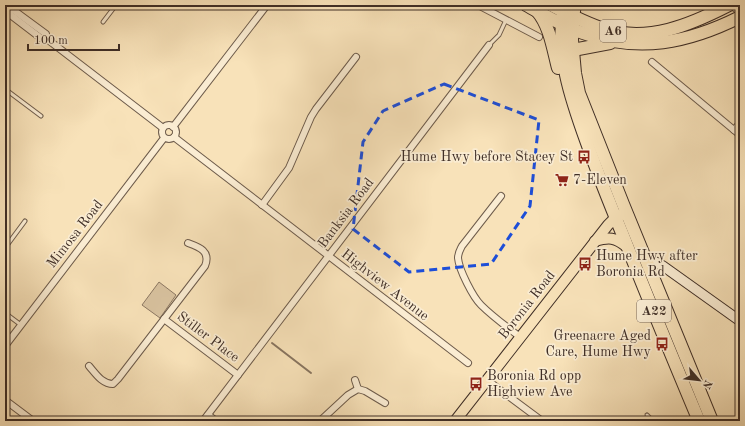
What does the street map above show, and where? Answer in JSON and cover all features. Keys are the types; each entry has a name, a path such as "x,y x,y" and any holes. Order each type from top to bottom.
{"highway":[{"name":"A6","path":"526,5 537,11 568,15 582,33 617,42 654,44 681,40 703,34 740,17"},
{"name":"A6","path":"551,5 568,15 604,29 621,33 638,34 655,33 684,26 730,5"},
{"path":"537,11 547,29 561,81 576,116"},
{"name":"A22","path":"568,15 575,73 581,97 621,215 627,247 699,421"},
{"name":"A22","path":"568,15 561,41 564,67 576,116 621,215 647,264 712,421"},
{"path":"573,50 617,42"}],"main road":[{"name":"Boronia Road","path":"455,421 595,241 608,225 621,215"},
{"path":"595,241 605,238 613,238 620,241 627,247"}],"street":[{"path":"173,127 267,5"},
{"path":"478,5 539,37"},
{"path":"730,5 740,12"},
{"path":"10,11 42,39 47,39 163,128"},
{"name":"Banksia Road","path":"203,421 489,45"},
{"path":"262,205 289,168 311,117 316,109 356,57"},
{"path":"652,62 740,135"},
{"path":"734,130 740,122"},
{"path":"163,128 168,126 173,127"},
{"path":"163,128 162,133 164,138 169,139 174,137 175,133 173,127"},
{"name":"Highview Avenue","path":"174,137 468,363"},
{"name":"Mimosa Road","path":"5,346 164,138"},
{"path":"501,196 462,246 459,251 458,260 476,300 481,306 520,337"},
{"name":"Stiller Place","path":"89,366 100,379 114,386 210,260 202,250 188,242"},
{"path":"647,264 656,262 664,266 740,321"},
{"name":"Stiller Place","path":"164,319 238,375"},
{"path":"355,380 358,389"},
{"path":"487,380 542,421"},
{"path":"320,421 348,395 358,389 365,391 385,403"},
{"path":"5,400 33,421"},
{"path":"208,415 216,421"}],"lane":[{"path":"103,22 116,5"},
{"name":"Banksia Road","path":"489,45 499,35 506,20"},
{"path":"5,88 41,116"},
{"path":"5,248 25,221"},
{"path":"5,312 21,325"},
{"path":"647,415 652,421"}],"highlighted area":[{"path":"444,84 539,120 530,206 491,264 409,272 353,229 363,142 383,111"}],"shaded area":[{"path":"159,282 176,295 160,318 142,305"}],"waterway":[{"path":"272,343 311,373"}],"place":[{"name":"Hume Hwy before Stacey St","path":"584,157"},
{"name":"7-Eleven","path":"562,180"},
{"name":"Hume Hwy after Boronia Rd","path":"585,264"},
{"name":"Greenacre Aged Care, Hume Hwy","path":"662,344"},
{"name":"Boronia Rd opp Highview Ave","path":"476,384"}]}
